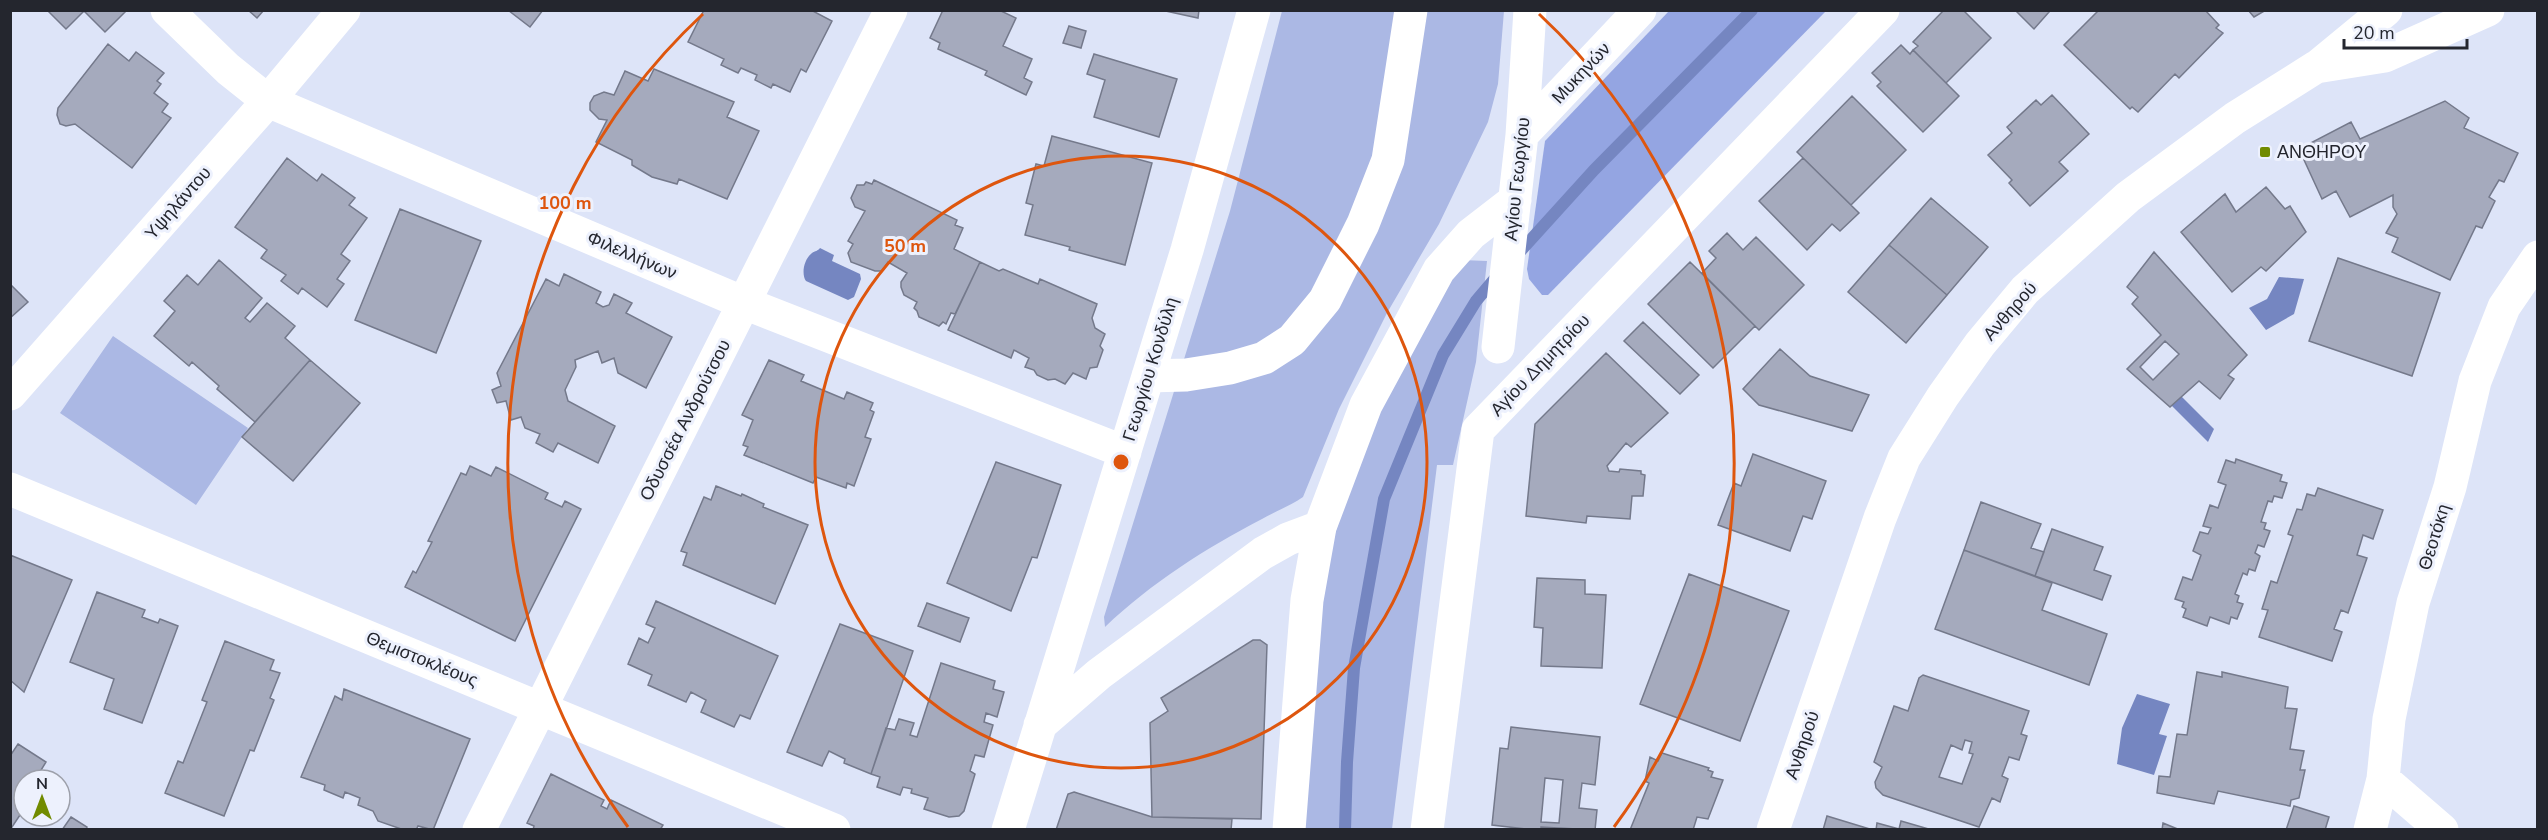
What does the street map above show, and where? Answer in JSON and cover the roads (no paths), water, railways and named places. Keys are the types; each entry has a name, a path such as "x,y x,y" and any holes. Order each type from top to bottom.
{"street":[{"name":"Φιλελλήνων","path":"167,10 228,69 268,101 744,303 1125,452"},
{"name":"Υψηλάντου","path":"10,394 268,101 344,10"},
{"name":"Οδυσσέα Ανδρούτσου","path":"479,830 891,10"},
{"name":"Γεωργίου Κονδύλη","path":"1008,830 1187,250 1254,10"},
{"path":"1148,376 1186,375 1230,368 1264,358 1292,340 1325,300 1364,224 1388,160 1411,10"},
{"name":"Αγίου Γεωργίου","path":"1500,336 1522,135 1530,10"},
{"name":"Μυκηνών","path":"1522,135 1640,10"},
{"name":"Αγίου Δημητρίου","path":"1427,830 1478,430 1883,10"},
{"path":"2316,67 2386,10"},
{"name":"Ανθηρού","path":"1773,830 1880,518 1904,458 1980,344 2025,290 2128,196 2235,118 2316,67 2385,56 2488,10"},
{"path":"1289,830 1307,600 1320,527 1366,405 1395,347 1439,270 1471,234 1513,215"},
{"name":"Θεοτόκη","path":"2370,830 2383,779 2389,719 2413,603 2450,487 2475,381 2504,307 2538,256"},
{"name":"Θεμιστοκλέους","path":"10,489 834,830"},
{"path":"1040,725 1099,674 1237,572 1288,539 1320,527"},
{"path":"2383,779 2442,830"}],"waterway":[{"path":"1516,256 1594,170 1752,10"},
{"path":"1345,830 1354,668 1384,499 1443,355 1476,301 1498,275"}],"place":[{"name":"ΑΝΘΗΡΟΥ","path":"2265,152"}]}
